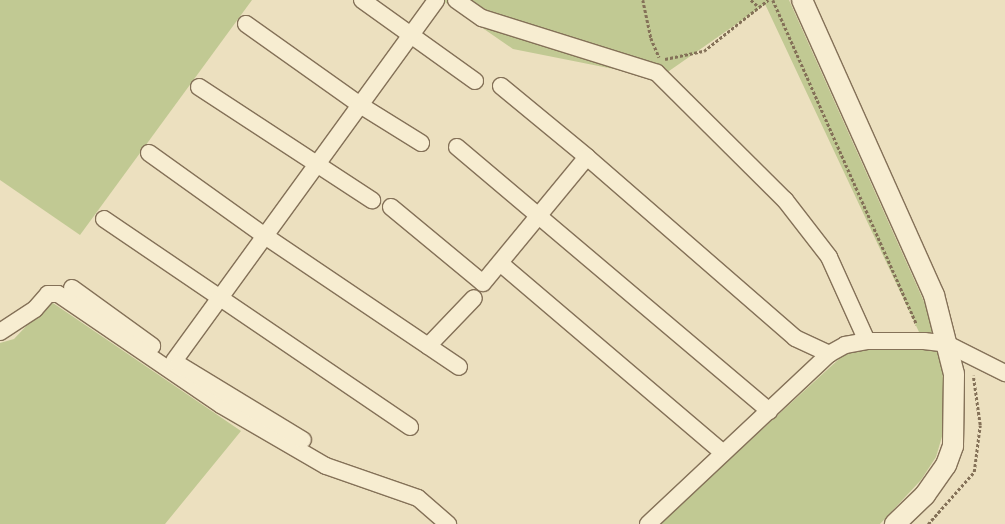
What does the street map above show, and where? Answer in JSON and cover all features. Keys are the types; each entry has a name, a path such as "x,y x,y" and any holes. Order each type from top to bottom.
{"street":[{"path":"362,0 475,81"},
{"path":"174,361 436,0"},
{"path":"456,0 482,18 657,73 790,207 829,257 868,341"},
{"path":"802,0 934,295 946,344 955,397 953,446 937,480 895,524"},
{"path":"246,24 360,105 421,143"},
{"path":"501,86 587,156 795,338 829,354"},
{"path":"199,87 316,165 372,200"},
{"path":"457,147 769,411"},
{"path":"149,153 265,236 459,367"},
{"path":"391,207 483,283 587,156"},
{"path":"104,219 410,427"},
{"path":"500,262 723,453"},
{"path":"72,288 174,361 303,440"},
{"path":"0,332 35,309 48,294 58,294 221,405 326,466 418,498 448,524"},
{"path":"428,346 474,298"},
{"path":"648,524 829,354 845,345 868,341 924,341 946,344 1005,373"}],"path":[{"path":"643,0 651,38 660,60 704,51 758,6 768,0"},
{"path":"751,0 758,6"},
{"path":"773,0 924,341"}],"green space":[{"path":"0,0 252,0 80,235 0,180"},
{"path":"442,0 789,0 938,333 919,332 765,4 659,78 513,49"},
{"path":"50,301 241,431 165,524 0,524 0,343 14,339"},
{"path":"893,346 941,350 946,423 936,457 921,480 880,524 659,524 839,359 857,347"}]}
